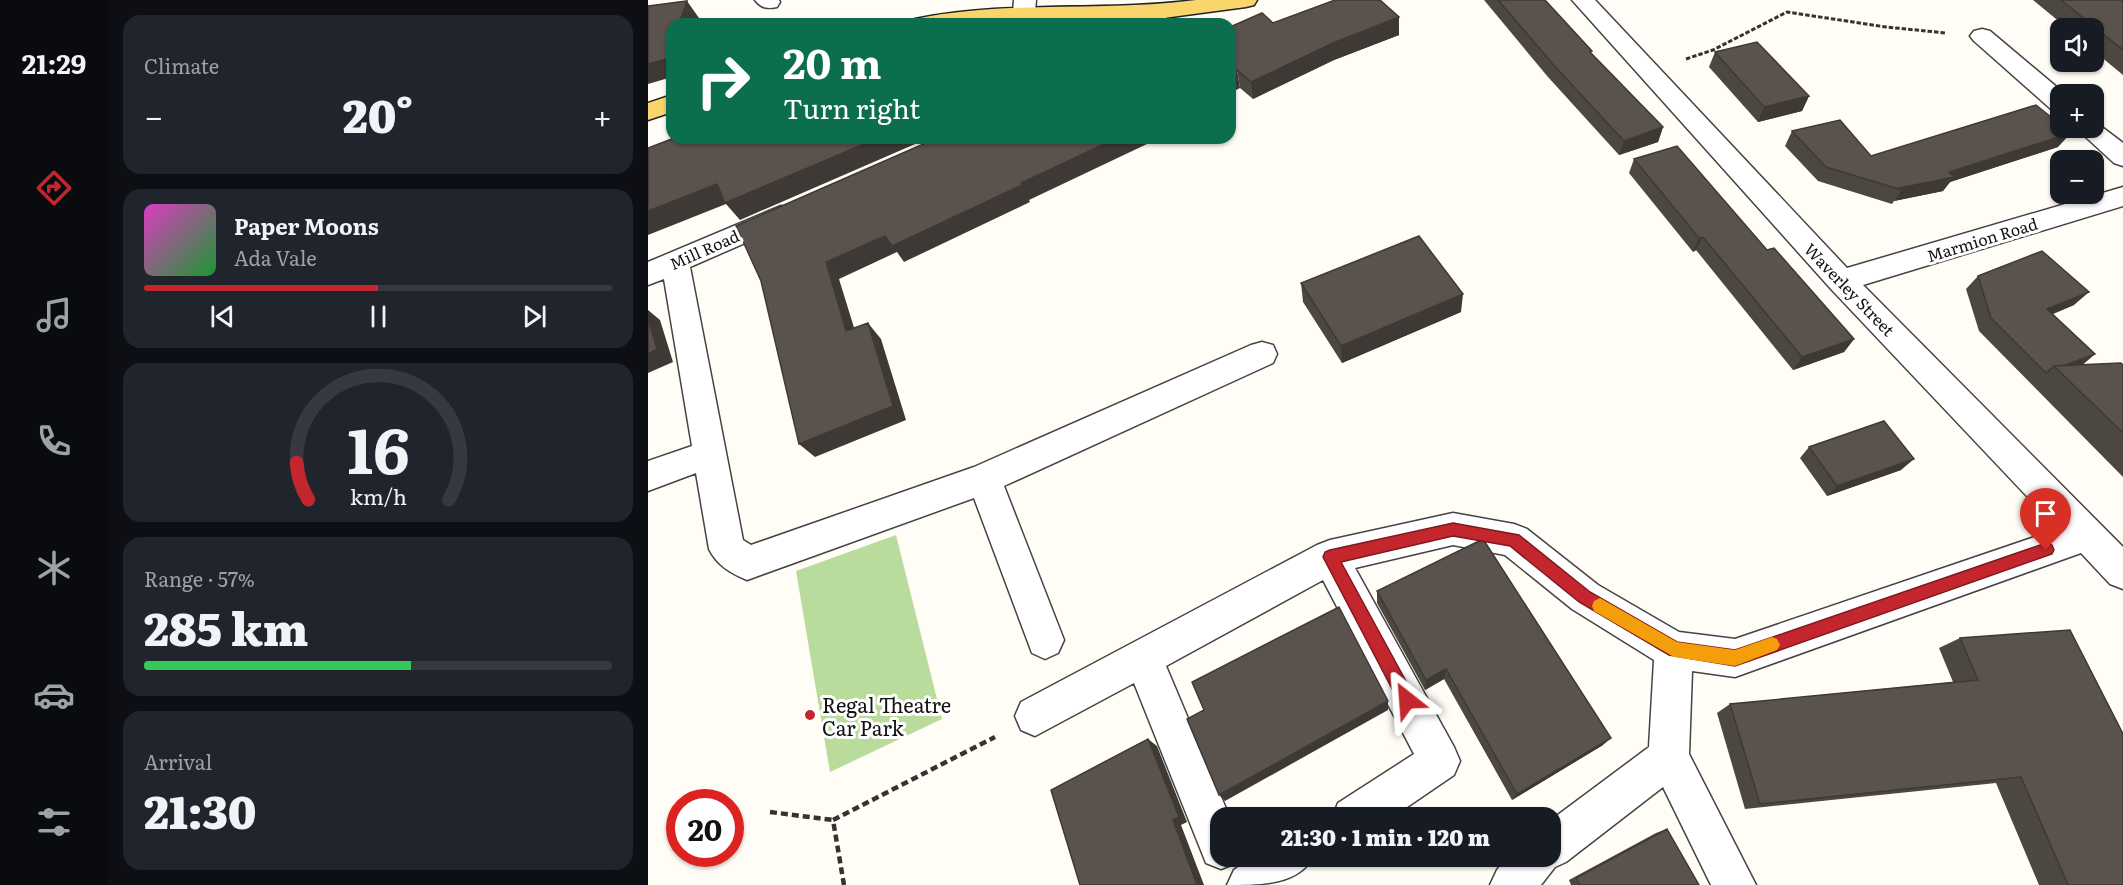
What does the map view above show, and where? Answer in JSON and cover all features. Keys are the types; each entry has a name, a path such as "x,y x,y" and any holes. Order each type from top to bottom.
{"main road":[{"path":"952,18 1024,6 1156,18 1246,0"},
{"path":"648,112 666,105"}],"street":[{"name":"Waverley Street","path":"1583,0 1841,281 2123,572"},
{"path":"1982,36 2050,95"},
{"path":"2101,138 2123,157"},
{"name":"Marmion Road","path":"1841,281 2123,196"},
{"name":"Mill Road","path":"662,268 806,205"},
{"path":"662,268 709,454 727,549 747,563 984,479 1262,354"},
{"path":"648,476 709,454"},
{"path":"984,479 1045,640"},
{"path":"1035,716 1330,557 1453,529 1514,540 1585,597 1674,650 1735,658 2088,535"},
{"path":"1330,557 1440,761 1370,807"},
{"path":"1674,650 1669,757 1734,885"},
{"path":"1143,658 1210,821"},
{"path":"1561,839 1669,757"},
{"path":"1229,867 1236,885"},
{"path":"1249,885 1276,867"},
{"path":"1512,885 1528,867"}],"path":[{"path":"1648,72 1713,50 1787,12 1886,27 1982,36"},
{"path":"771,812 833,820 1035,716"},
{"path":"833,820 844,885"}],"green space":[{"path":"896,535 942,719 830,772 796,571"}],"building":[{"path":"1335,0 1380,0 1399,17 1333,43 1251,82 1236,71 1236,24 1262,13 1273,23"},
{"path":"1498,0 1545,0 1592,51 1590,52 1663,127 1624,141"},
{"path":"2061,0 2123,0 2123,50 2104,35 2104,18 2083,18"},
{"path":"687,1 681,18 666,18 666,59 648,64 648,6"},
{"path":"1757,42 1809,96 1764,107 1715,52"},
{"path":"2036,105 2050,116 2050,138 2055,138 1949,172 1954,177 1900,188 1902,190 1826,167 1792,131 1840,120 1871,156"},
{"path":"666,141 666,144 864,144 725,203 717,184 648,211 648,148"},
{"path":"923,144 1104,144 892,246 885,236 826,262 846,331 868,323 893,406 799,444 761,281 736,226"},
{"path":"1677,146 1767,250 1774,248 1854,339 1802,357 1703,237 1699,238 1634,159"},
{"path":"1419,236 1463,294 1341,346 1301,283"},
{"path":"2042,251 2089,292 2047,309 2095,354 2066,365 2054,366 2046,373 1991,318 1978,276"},
{"path":"648,319 657,349 648,354"},
{"path":"2121,363 2123,365 2123,433 2054,366"},
{"path":"1884,421 1914,459 1837,486 1809,447"},
{"path":"1483,539 1611,738 1517,794 1446,669 1426,680 1377,591"},
{"path":"1339,607 1388,701 1219,795 1187,719 1204,710 1192,682"},
{"path":"2070,630 2123,734 2123,885 2068,885 2021,777 1760,804 1730,704 1978,680 1960,638"},
{"path":"1148,739 1179,817 1173,820 1197,885 1080,885 1051,790"},
{"path":"1667,829 1699,885 1580,885 1576,878"}],"slow traffic":[{"path":"1600,606 1674,650 1735,658 1772,645"}],"place":[{"name":"Regal Theatre Car Park","path":"810,715"}],"route":[{"path":"1407,700 1330,557 1453,529 1514,540 1585,597 1674,650 1735,658 2046,550"}]}
